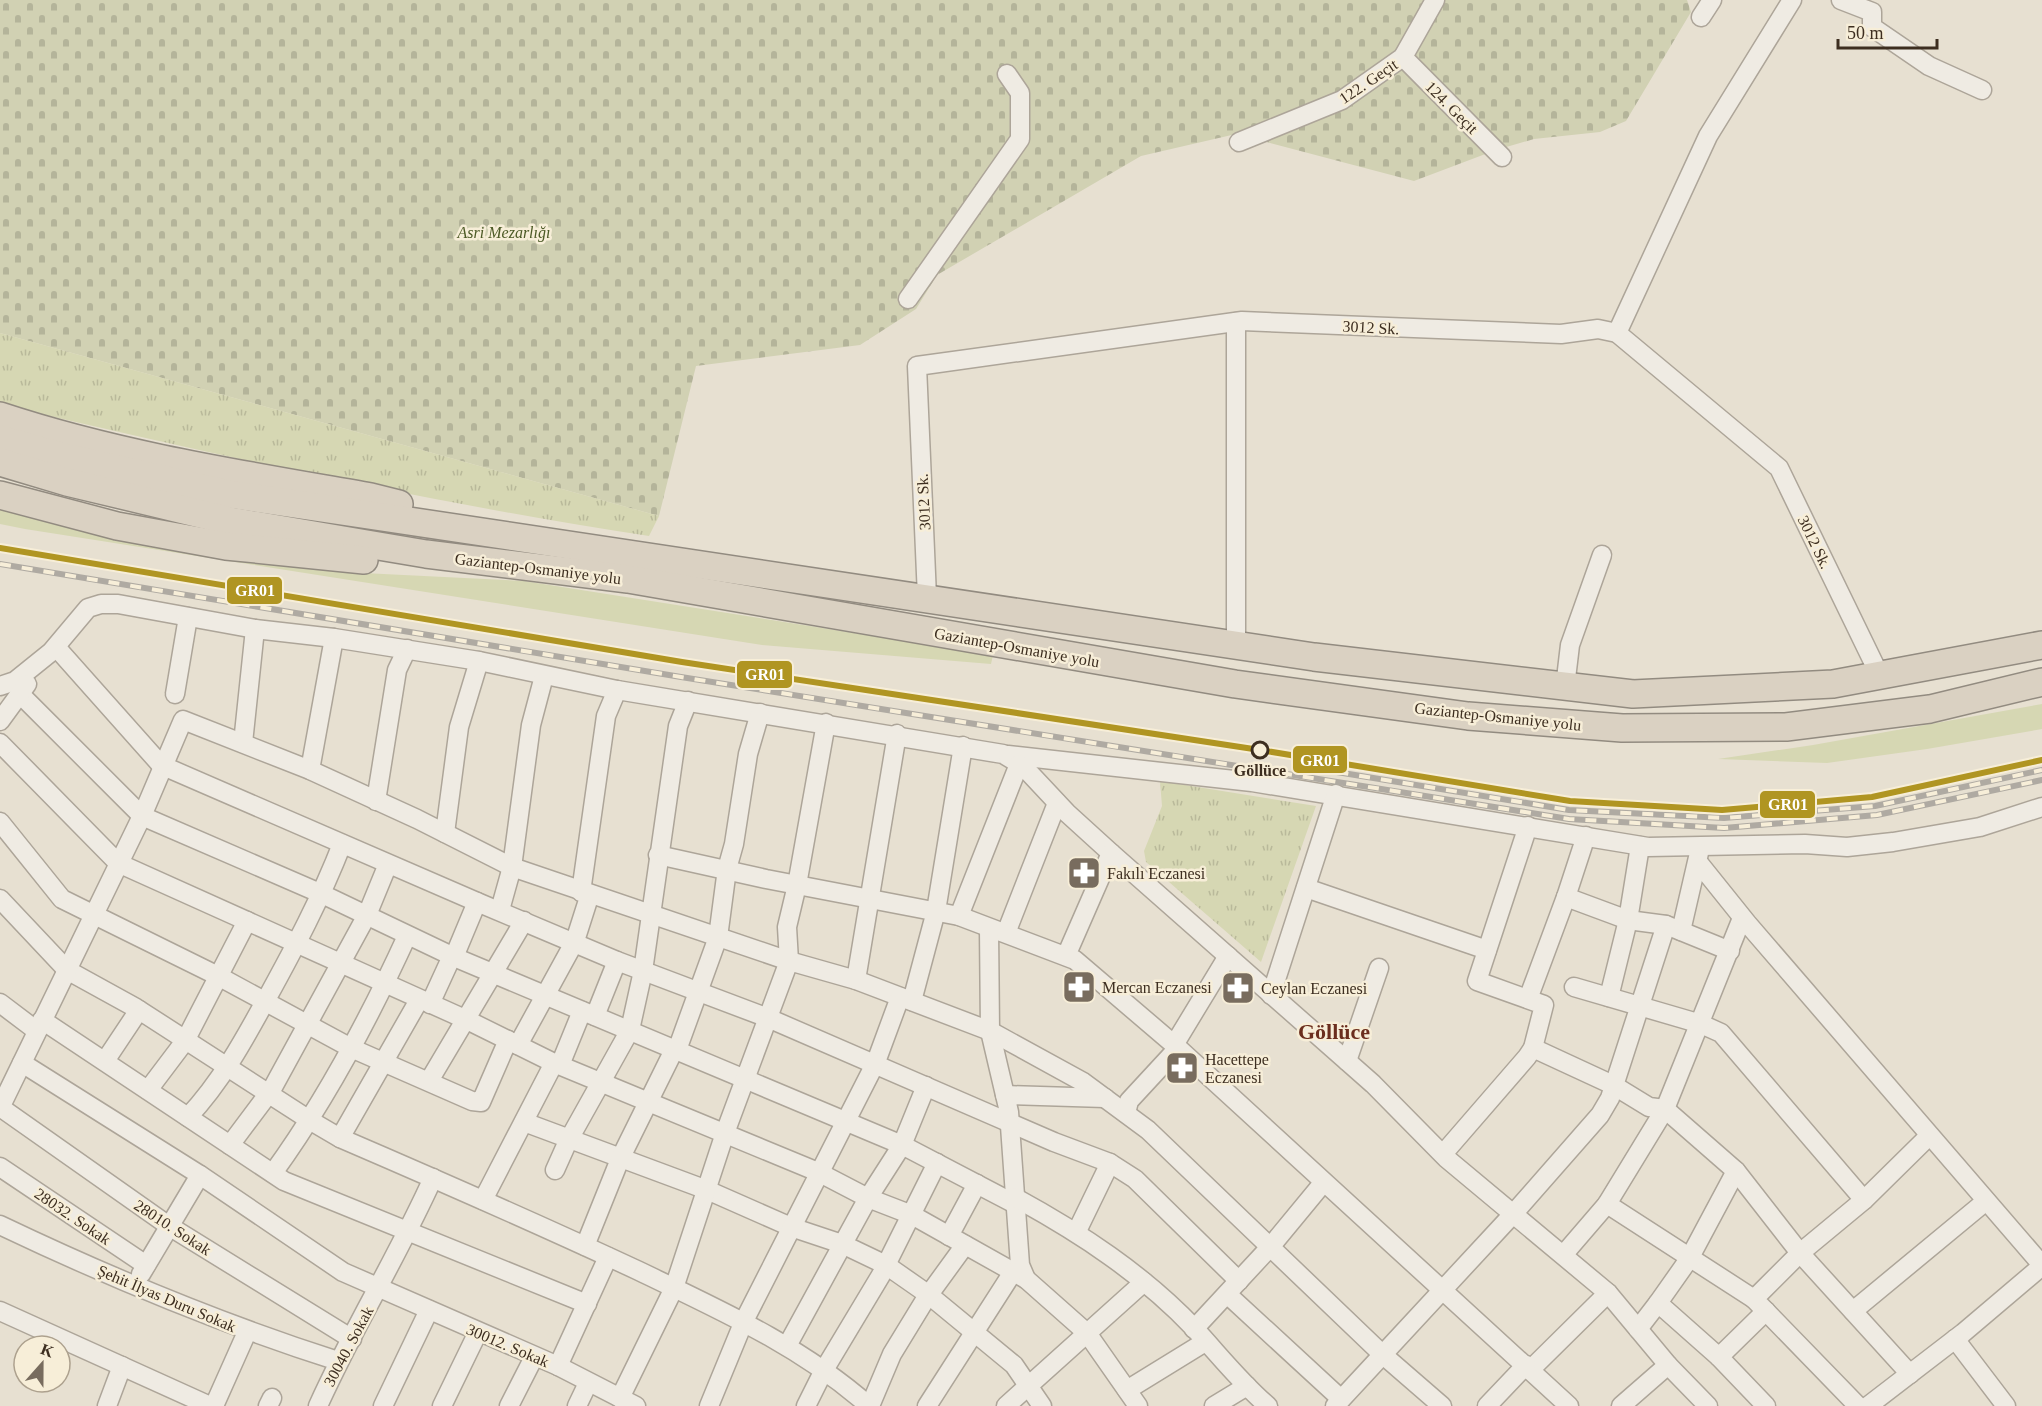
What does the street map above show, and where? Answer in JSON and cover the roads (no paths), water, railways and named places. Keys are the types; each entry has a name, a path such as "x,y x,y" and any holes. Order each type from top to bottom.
{"highway":[{"path":"0,416 64,437 182,464 371,497 540,541"},
{"name":"Gaziantep-Osmaniye yolu","path":"0,439 64,457 229,494 927,597 1314,657 1633,694 1833,684 2042,645"},
{"name":"Gaziantep-Osmaniye yolu","path":"0,462 67,482 230,521 426,554 628,579 1235,684 1468,716 1622,728 1786,727 1930,709 2042,682"},
{"path":"0,495 117,526 226,546 384,563 628,579"}],"street":[{"name":"122. Geçit","path":"1239,142 1342,100 1403,57 1435,0"},
{"path":"1701,17 1712,0"},
{"path":"1617,333 1708,136 1792,0"},
{"path":"1841,0 1872,12 1872,27 1929,66 1982,90"},
{"name":"124. Geçit","path":"1403,57 1502,157"},
{"path":"908,299 1020,139 1020,93 1007,74"},
{"path":"1236,322 1236,645"},
{"name":"3012 Sk.","path":"927,597 917,366 1236,322 1561,334 1598,329 1617,333 1779,468 1880,676"},
{"path":"1565,687 1570,645 1602,555"},
{"path":"0,721 53,649 88,608 101,604 118,604 255,628 479,661 617,690 897,734 1003,754 1154,770 1336,794 1699,855 1805,844 1847,847 1893,842 1980,827 2042,807"},
{"path":"175,694 188,616"},
{"path":"243,743 255,628"},
{"path":"310,770 334,638"},
{"path":"0,686 15,681 53,649"},
{"path":"53,649 161,765 617,961 876,1062 1009,1122 1110,1163 1135,1179 1338,1402 1514,1213 1600,1115 1610,1098 1638,1005 1673,928 1699,855"},
{"path":"376,801 397,670 406,649"},
{"path":"445,833 459,727 479,661"},
{"path":"500,910 512,867 531,725 544,676"},
{"path":"0,822 62,899 218,976 264,1003 351,1048 481,1102 513,1042 545,996 575,941 585,893 606,716 617,690"},
{"path":"20,693 142,816 322,894 453,957 902,1145 1077,1231 1144,1282 1268,1406"},
{"path":"555,1170 568,1141 630,1030 643,971 678,726 688,701"},
{"path":"585,1246 620,1159 671,1056 677,1050 700,993 718,937 727,869 734,844 748,754 759,713"},
{"path":"0,1107 142,816 161,765 183,720 310,770 512,867 651,916 789,961 856,980 990,1031 1083,1082 1126,1113 1271,1246 1382,1354 1442,1406"},
{"path":"628,1402 674,1288 725,1133 789,961 787,927 797,885 826,723"},
{"path":"856,980 897,734"},
{"path":"0,743 118,863 467,1020 557,1064 818,1172 868,1198 912,1215 1019,1276 1087,1333 1138,1406"},
{"path":"708,1406 744,1322 906,999 936,911 963,746"},
{"path":"1003,754 1019,764 1111,853 1373,1084 1443,1155 1608,1293 1668,1365 1708,1406"},
{"path":"959,916 1019,764"},
{"path":"1271,995 1336,794"},
{"path":"927,1406 976,1332 1019,1276 1009,1122 990,1031 998,931 1058,802"},
{"path":"1443,1155 1533,1048 1544,1005 1477,981 1528,826"},
{"path":"1528,999 1586,836"},
{"path":"188,1117 227,1068 264,1003 322,894 342,844"},
{"path":"1610,997 1628,920 1640,846"},
{"path":"1066,956 1111,853"},
{"path":"658,855 868,900 959,916 1075,960 1176,1047 1569,1406"},
{"path":"1699,855 1742,918 2042,1265 1955,1339 1868,1406"},
{"path":"230,1145 268,1093 308,1025 339,962 367,915 388,864"},
{"path":"1306,888 1487,950"},
{"path":"1566,897 1628,920 1673,928 1730,951"},
{"path":"0,899 67,970 139,1010 340,1138 585,1246 744,1322 788,1346 824,1370 870,1406 892,1354 929,1294 957,1240 978,1184"},
{"path":"340,1138 383,1062 453,957 477,902"},
{"path":"1564,1254 1607,1204 1665,1109 1742,918"},
{"path":"148,1090 185,1041 247,921"},
{"path":"429,1082 495,974 524,921"},
{"path":"273,1173 311,1121 385,985 406,936"},
{"path":"1126,1113 1129,1101 1176,1047 1228,956"},
{"path":"483,1200 524,1122 617,961"},
{"path":"1347,1061 1380,968"},
{"path":"1574,987 1701,1024 1721,1033 1864,1200"},
{"path":"0,1003 105,1061 284,1181 587,1304"},
{"path":"105,1061 139,1010"},
{"path":"1533,1048 1613,1085 1649,1107 1665,1109 1736,1171 1800,1252 1910,1374"},
{"name":"30012. Sokak","path":"22,1063 200,1175 343,1272 558,1366 628,1402"},
{"path":"788,1346 868,1198 902,1145 926,1086"},
{"path":"1005,1095 1106,1098"},
{"name":"28010. Sokak","path":"0,1107 170,1226 352,1339"},
{"path":"524,1122 568,1141 707,1190 791,1227 842,1244 886,1265 929,1294 1014,1365 1042,1406"},
{"path":"1719,1357 1800,1252 1864,1200 1929,1136"},
{"path":"806,1406 824,1370 886,1265 937,1163"},
{"path":"1077,1231 1110,1163"},
{"name":"28032. Sokak","path":"0,1167 146,1265"},
{"path":"1638,1329 1689,1259 1736,1171"},
{"path":"135,1284 200,1175"},
{"name":"30040. Sokak","path":"318,1406 338,1361 409,1231 433,1178"},
{"path":"1127,1390 1199,1335 1233,1288 1323,1183"},
{"path":"1853,1311 1986,1201"},
{"path":"1607,1204 1760,1305 1858,1406"},
{"name":"Şehit İlyas Duru Sokak","path":"0,1225 65,1256 247,1332 338,1361"},
{"path":"558,1366 608,1257"},
{"path":"1006,1406 1144,1282"},
{"path":"1487,1406 1608,1293"},
{"path":"1658,1303 1719,1357 1766,1406"},
{"path":"383,1406 429,1310"},
{"path":"0,1311 212,1406 247,1332"},
{"path":"442,1406 478,1332"},
{"path":"1955,1339 2006,1406"},
{"path":"508,1406 534,1357"},
{"path":"1622,1406 1668,1365"},
{"path":"107,1406 122,1366"},
{"path":"577,1406 588,1383"},
{"path":"1214,1406 1247,1386"}],"railway":[{"path":"0,564 681,677 1569,819 1724,828 1877,815 2042,780"},
{"path":"1294,765 1569,810 1724,818 1875,806 2042,770"}],"place":[{"name":"Göllüce","path":"1260,750"},
{"name":"Fakılı Eczanesi","path":"1084,873"},
{"name":"Mercan Eczanesi","path":"1079,987"},
{"name":"Ceylan Eczanesi","path":"1238,988"},
{"name":"Hacettepe Eczanesi","path":"1182,1068"}],"district":[{"name":"Göllüce","path":"1334,1031"}],"park label":[{"name":"Asri Mezarlığı","path":"504,232"}]}
